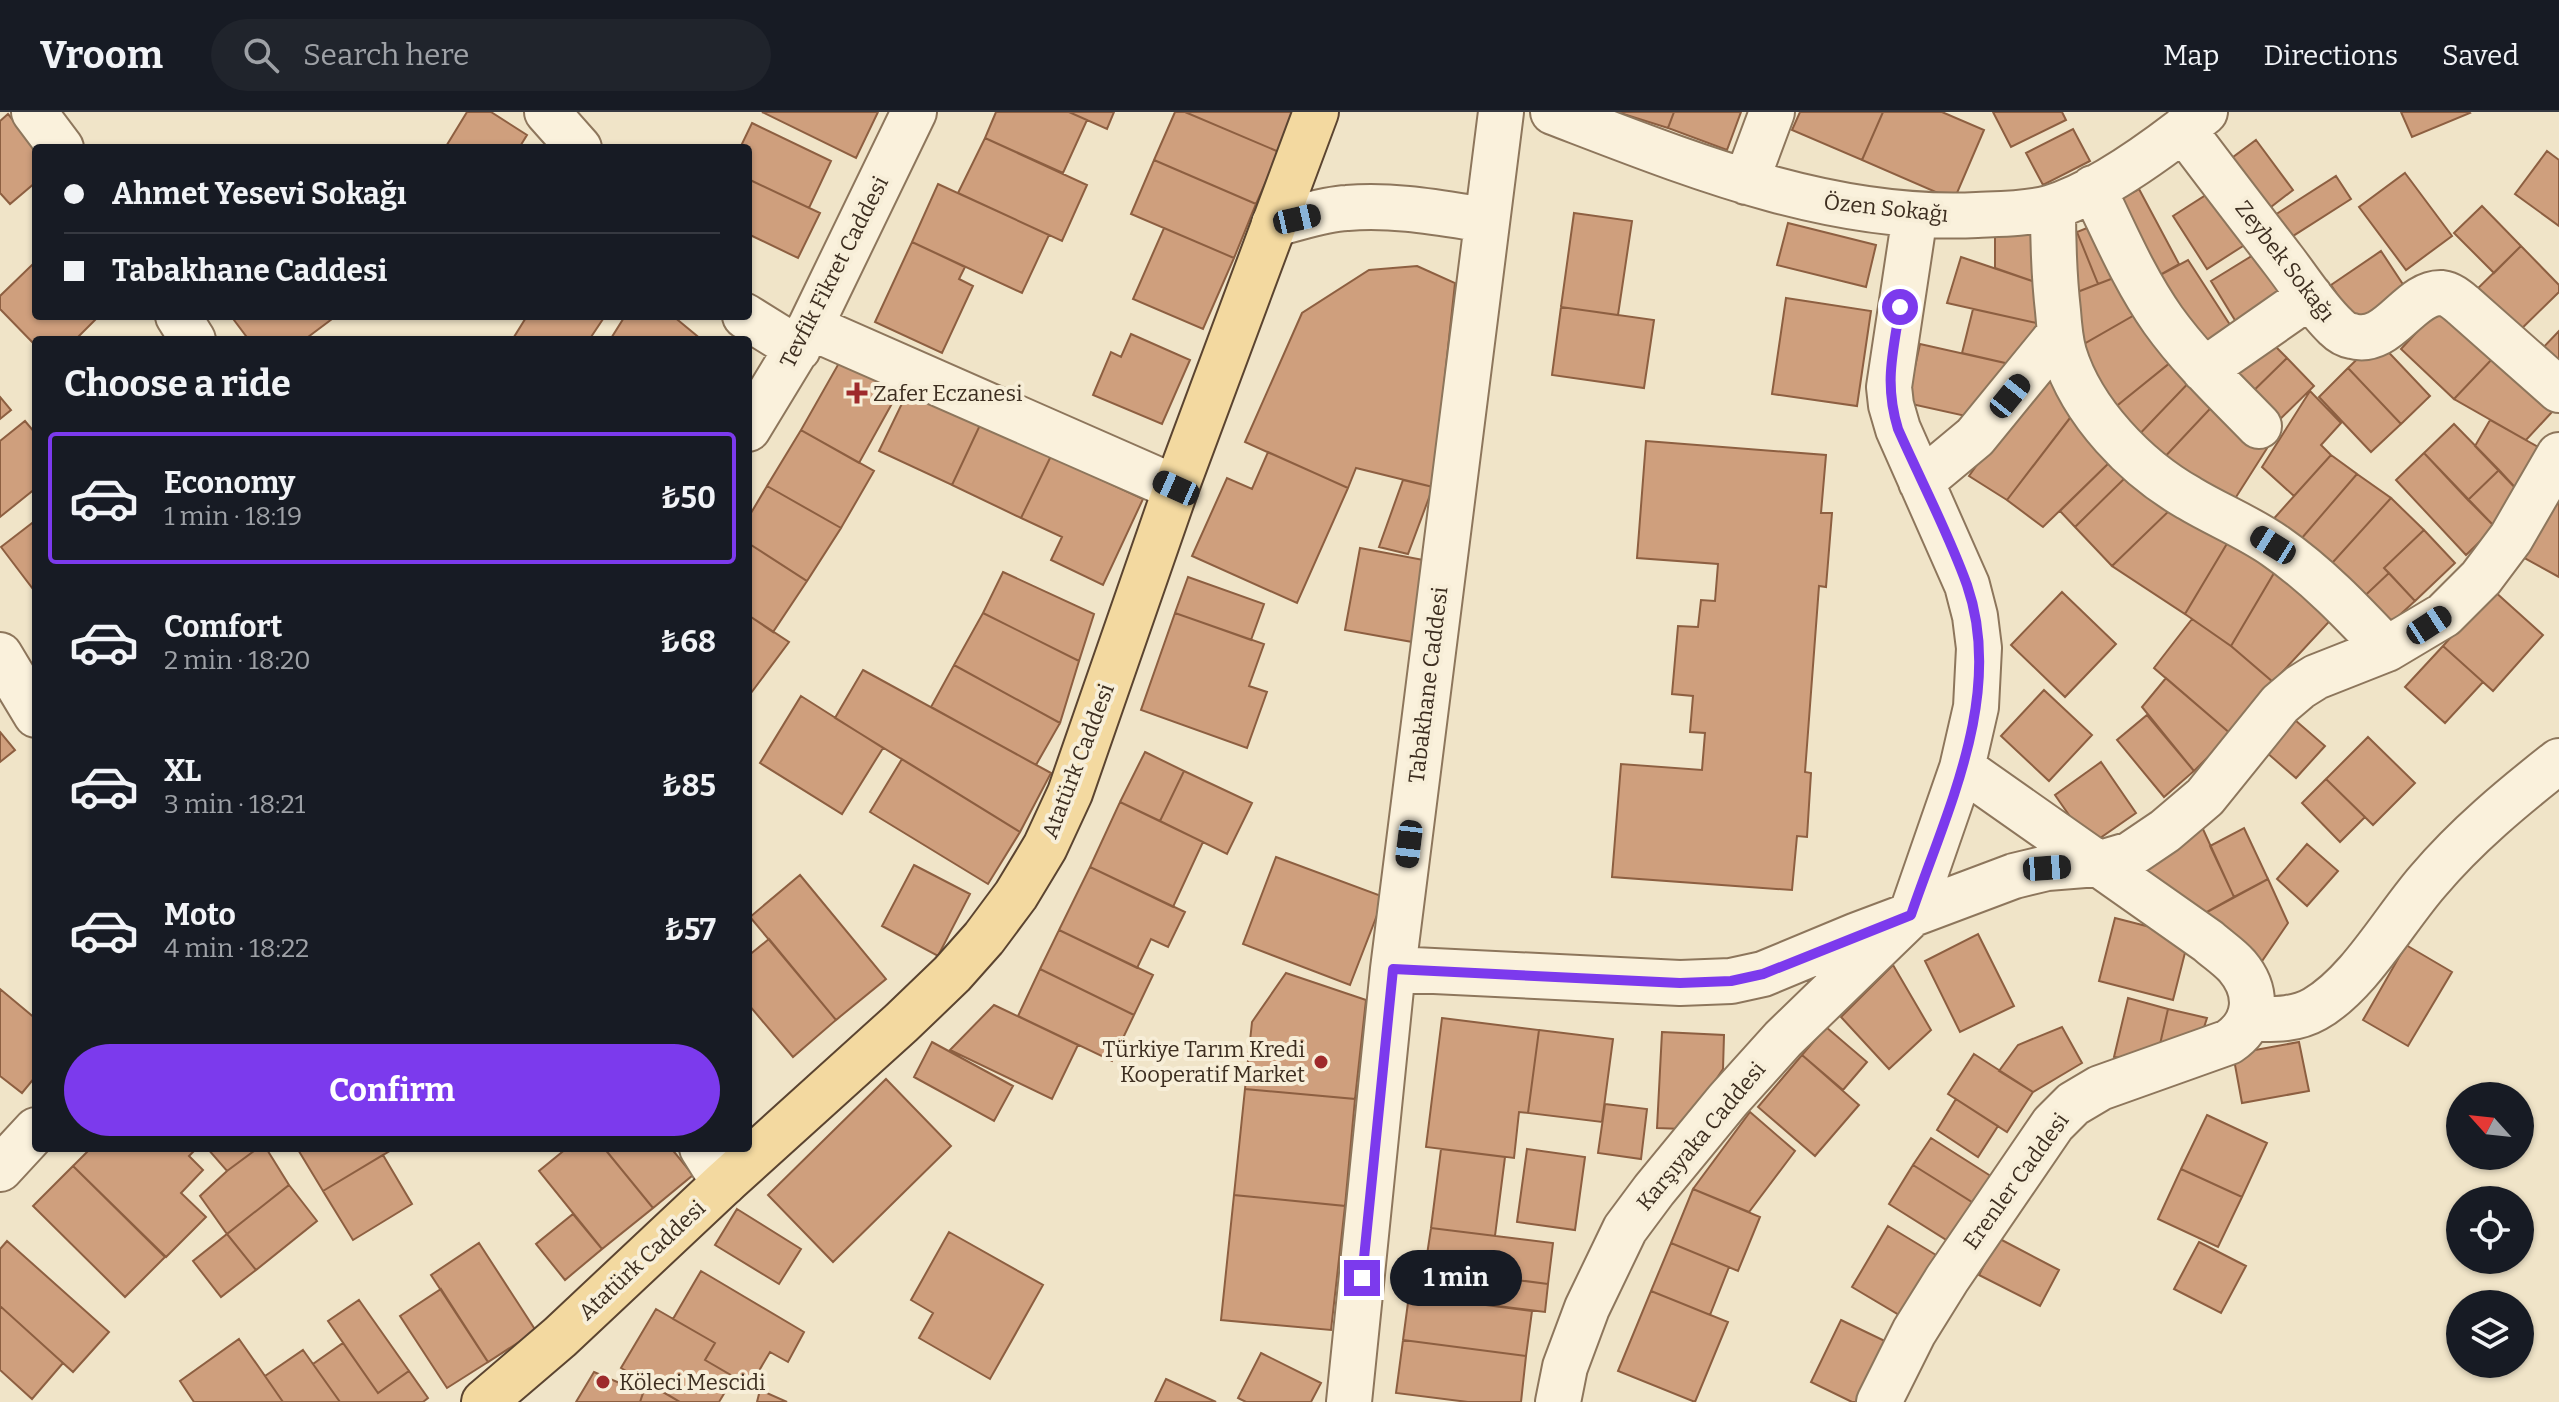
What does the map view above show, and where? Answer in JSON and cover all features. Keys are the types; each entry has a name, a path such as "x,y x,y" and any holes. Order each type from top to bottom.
{"main road":[{"name":"Atatürk Caddesi","path":"752,1134 952,974 1016,895 1045,847 1070,793 1176,488 1316,112"},
{"name":"Atatürk Caddesi","path":"492,1401 560,1337 713,1165 729,1152"}],"street":[{"path":"34,112 58,144"},
{"path":"547,112 575,144"},
{"name":"Tevfik Fikret Caddesi","path":"752,422 804,338 914,112"},
{"name":"Tabakhane Caddesi","path":"1349,1402 1393,969 1501,112"},
{"name":"Özen Sokağı","path":"1553,112 1746,182 1815,200 1915,215 2030,212 2053,207 2093,188 2178,123"},
{"path":"1746,182 1772,112"},
{"name":"Zeybek Sokağı","path":"2178,123 2335,327 2356,338 2369,337 2431,295 2441,293 2452,296 2559,390"},
{"path":"2093,188 2144,291 2181,344 2259,426"},
{"path":"1274,224 1344,208 1375,207 1413,209 1486,220"},
{"path":"2053,207 2054,277 2063,352 2098,418 2121,446 2176,490 2250,531 2295,561 2327,587 2387,649"},
{"path":"1911,915 1962,768 1976,707 1979,677 1975,616 1967,585 1898,429 1891,405 1889,387 1915,215"},
{"path":"2204,370 2310,296"},
{"path":"752,319 1176,488"},
{"path":"1921,482 1975,437 2060,333"},
{"path":"1393,969 1680,983 1731,981 1763,974 2014,876 2047,868 2097,864 2131,854 2165,831 2205,797 2280,704 2300,687 2316,677 2387,649 2444,615 2481,578 2511,538 2559,455"},
{"path":"0,655 32,708"},
{"path":"1962,768 2179,920 2237,966 2249,984 2253,1003 2249,1019 2288,1019 2313,1010 2336,994 2458,847 2559,761"},
{"name":"Karşıyaka Caddesi","path":"1558,1402 1565,1367 1587,1308 1625,1229 1720,1110 1783,1039 1911,915"},
{"name":"Erenler Caddesi","path":"1879,1402 1930,1305 2053,1124 2073,1104 2100,1088 2229,1042 2242,1033 2249,1019"},
{"path":"0,1169 32,1134"}],"building":[{"path":"467,112 491,112 527,135 521,144 447,144"},
{"path":"762,112 878,112 856,158"},
{"path":"996,112 1069,112 1087,120 1063,173 985,138"},
{"path":"1069,112 1114,112 1107,129"},
{"path":"1175,112 1185,112 1279,152 1256,204 1154,160"},
{"path":"1185,112 1296,112 1279,152"},
{"path":"1617,112 1674,112 1668,128"},
{"path":"1674,112 1741,112 1727,150 1668,128"},
{"path":"1800,112 1883,112 1862,160 1792,130"},
{"path":"1883,112 1942,112 1984,130 1954,200 1862,160"},
{"path":"1993,112 2062,112 2066,120 2011,147"},
{"path":"2401,112 2469,112 2470,113 2412,137"},
{"path":"8,114 33,144 32,185 10,204 0,193 0,121"},
{"path":"752,123 831,161 809,208 752,181 752,144 742,144"},
{"path":"2073,129 2090,161 2043,185 2026,153"},
{"path":"985,138 1087,185 1062,241 958,193"},
{"path":"2256,140 2293,190 2258,217 2221,166"},
{"path":"2547,151 2559,160 2559,226 2515,194"},
{"path":"1154,160 1256,204 1234,258 1131,214"},
{"path":"2405,173 2452,236 2406,270 2359,207"},
{"path":"2336,176 2351,199 2282,243 2267,220"},
{"path":"752,181 820,213 798,258 752,236"},
{"path":"938,184 1049,235 1022,293 912,242"},
{"path":"2220,186 2254,239 2207,269 2173,216"},
{"path":"2139,189 2179,264 2149,281 2108,206"},
{"path":"2482,206 2521,246 2494,273 2454,233"},
{"path":"1574,213 1632,221 1618,315 1561,307"},
{"path":"2104,221 2124,274 2098,284 2077,232"},
{"path":"1788,223 1876,245 1866,287 1777,265"},
{"path":"1995,224 2044,230 2047,286 1995,268"},
{"path":"1164,228 1234,258 1203,329 1133,299"},
{"path":"2077,232 2098,284 2067,296 2058,242"},
{"path":"912,242 965,267 959,279 973,286 942,353 875,322"},
{"path":"2521,246 2559,285 2559,292 2512,338 2470,296"},
{"path":"2263,249 2292,298 2241,330 2211,281"},
{"path":"2381,251 2408,292 2358,326 2331,285"},
{"path":"1961,257 2047,286 2041,324 1947,303"},
{"path":"2188,260 2236,334 2201,359 2149,281"},
{"path":"32,265 32,320 95,320 79,336 32,336 32,342 0,309 0,296"},
{"path":"1417,266 1455,283 1433,487 1356,468 1348,488 1245,442 1302,313 1369,270"},
{"path":"2124,274 2145,309 2077,348 2067,296"},
{"path":"1786,298 1871,311 1857,406 1772,394"},
{"path":"1561,307 1654,320 1644,388 1552,375"},
{"path":"2440,307 2494,357 2454,399 2401,349"},
{"path":"1973,309 2041,324 2014,365 1962,353"},
{"path":"2145,309 2181,354 2108,413 2077,348"},
{"path":"234,320 331,320 309,336 246,336"},
{"path":"525,320 602,320 592,336 515,336"},
{"path":"622,320 678,320 697,336 612,336"},
{"path":"2559,331 2559,374 2537,354"},
{"path":"1131,334 1190,360 1162,424 1093,395 1111,352 1121,357"},
{"path":"2264,335 2287,358 2243,401 2213,371"},
{"path":"2377,340 2430,396 2401,424 2348,368"},
{"path":"1920,344 2014,365 1970,417 1907,403"},
{"path":"2181,354 2198,373 2131,443 2108,413"},
{"path":"843,356 900,389 859,463 801,430"},
{"path":"2494,357 2552,412 2526,440 2454,399"},
{"path":"2287,358 2314,386 2270,429 2243,401"},
{"path":"2046,368 2082,402 2007,500 1969,476"},
{"path":"2348,368 2401,424 2371,452 2319,397"},
{"path":"2198,373 2222,396 2160,462 2131,443"},
{"path":"909,389 981,423 952,485 879,451"},
{"path":"2310,391 2341,423 2321,445 2331,455 2294,496 2262,467"},
{"path":"2222,396 2271,442 2231,505 2160,462"},
{"path":"0,397 11,410 0,419"},
{"path":"2074,413 2113,459 2043,527 2007,500"},
{"path":"2490,420 2547,452 2523,496 2475,446"},
{"path":"25,421 32,429 32,491 0,517 0,441"},
{"path":"981,423 1051,456 1021,518 952,485"},
{"path":"2454,424 2499,470 2468,500 2424,453"},
{"path":"801,430 874,471 841,528 767,486"},
{"path":"1646,441 1826,455 1821,513 1832,513 1826,587 1819,586 1805,772 1811,773 1807,837 1797,836 1792,890 1612,877 1621,764 1702,770 1705,733 1690,732 1693,696 1672,694 1678,626 1698,627 1701,600 1715,601 1718,564 1637,558"},
{"path":"1268,452 1348,488 1297,603 1192,556 1227,478 1252,489"},
{"path":"2424,453 2495,527 2466,555 2396,480"},
{"path":"2331,455 2357,474 2295,546 2269,524"},
{"path":"1051,456 1143,499 1103,585 1051,560 1062,537 1021,518"},
{"path":"2113,459 2128,475 2075,527 2060,511"},
{"path":"2499,470 2523,496 2493,525 2468,500"},
{"path":"2357,474 2391,498 2324,572 2295,546"},
{"path":"2128,475 2173,507 2112,566 2075,527"},
{"path":"1403,480 1433,487 1408,554 1379,547"},
{"path":"767,486 841,528 807,581 752,546 752,511"},
{"path":"2559,492 2559,577 2515,553"},
{"path":"2391,498 2424,530 2384,568 2389,573 2355,605 2324,572"},
{"path":"2173,507 2231,537 2185,614 2112,566"},
{"path":"32,523 32,588 1,547"},
{"path":"2424,530 2455,563 2415,601 2384,568"},
{"path":"2231,537 2277,568 2231,646 2185,614"},
{"path":"752,546 807,581 773,632 752,618"},
{"path":"1360,548 1434,562 1418,643 1345,630"},
{"path":"2277,568 2339,611 2273,682 2231,646"},
{"path":"1003,572 1094,614 1079,661 983,613"},
{"path":"2389,573 2415,601 2381,632 2355,605"},
{"path":"1188,577 1264,604 1251,640 1175,613"},
{"path":"2493,590 2543,635 2493,691 2443,646"},
{"path":"2062,592 2116,644 2065,697 2011,645"},
{"path":"983,613 1079,661 1060,723 954,665"},
{"path":"1175,613 1264,644 1249,686 1267,692 1247,748 1141,710"},
{"path":"752,618 789,642 752,692"},
{"path":"2192,619 2231,646 2274,683 2231,734 2154,668"},
{"path":"2443,646 2483,682 2445,723 2405,687"},
{"path":"954,665 1060,723 1036,765 931,707"},
{"path":"863,670 1051,773 1020,832 835,718"},
{"path":"2166,678 2231,734 2194,771 2142,707"},
{"path":"2044,690 2092,735 2049,781 2001,736"},
{"path":"801,696 883,748 842,814 760,763"},
{"path":"2147,715 2194,771 2164,797 2117,740"},
{"path":"2295,720 2325,746 2296,778 2266,752"},
{"path":"0,732 15,750 0,762"},
{"path":"2368,737 2415,783 2373,825 2326,779"},
{"path":"1145,752 1184,771 1160,821 1120,802"},
{"path":"902,759 1020,832 988,884 870,812"},
{"path":"2101,762 2136,813 2090,845 2055,795"},
{"path":"1184,771 1252,803 1227,854 1160,821"},
{"path":"2326,779 2365,817 2340,842 2302,803"},
{"path":"1120,802 1203,842 1173,907 1090,867"},
{"path":"2202,827 2234,897 2196,918 2138,874"},
{"path":"2244,828 2268,879 2234,897 2210,846"},
{"path":"2307,844 2338,871 2307,906 2277,879"},
{"path":"1276,857 1384,897 1350,985 1243,944"},
{"path":"914,865 970,894 938,956 882,926"},
{"path":"1090,867 1185,912 1168,947 1151,939 1137,968 1059,930"},
{"path":"800,875 886,979 836,1020 752,919 752,915"},
{"path":"2268,879 2288,923 2258,967 2196,918"},
{"path":"2115,918 2189,937 2173,1000 2099,981"},
{"path":"1059,930 1153,975 1134,1015 1040,969"},
{"path":"1978,934 2014,1006 1960,1032 1925,961"},
{"path":"769,939 836,1020 793,1057 752,1009 752,953"},
{"path":"2406,945 2452,972 2408,1046 2363,1020"},
{"path":"1893,965 1931,1030 1889,1069 1841,1017"},
{"path":"1040,969 1134,1015 1112,1061 1018,1016"},
{"path":"1286,973 1366,1000 1355,1099 1245,1089 1252,1022"},
{"path":"0,989 32,1016 32,1081 22,1093 0,1076"},
{"path":"2128,998 2168,1009 2156,1062 2114,1057"},
{"path":"994,1005 1078,1045 1052,1099 950,1050"},
{"path":"2168,1009 2207,1018 2198,1046 2156,1062"},
{"path":"1442,1018 1539,1030 1528,1113 1519,1112 1514,1158 1426,1147"},
{"path":"1826,1027 1867,1062 1843,1090 1802,1055"},
{"path":"2062,1027 2082,1063 2033,1092 1999,1071 2018,1045"},
{"path":"1539,1030 1613,1039 1602,1122 1528,1113"},
{"path":"1662,1032 1724,1035 1723,1069 1683,1129 1657,1128"},
{"path":"932,1042 1013,1086 994,1121 914,1077"},
{"path":"2299,1042 2309,1091 2242,1103 2233,1054"},
{"path":"1974,1054 2033,1092 2007,1132 1948,1094"},
{"path":"1802,1055 1859,1105 1815,1156 1758,1107"},
{"path":"886,1079 951,1146 833,1262 768,1195"},
{"path":"1245,1089 1355,1099 1345,1206 1234,1195"},
{"path":"1956,1099 1998,1126 1978,1157 1937,1130"},
{"path":"1605,1104 1647,1109 1641,1159 1598,1153"},
{"path":"1750,1112 1795,1151 1749,1212 1693,1189"},
{"path":"2207,1115 2267,1143 2242,1197 2181,1169"},
{"path":"1931,1138 1997,1180 1980,1207 1913,1165"},
{"path":"1441,1149 1505,1157 1495,1236 1431,1228"},
{"path":"1527,1149 1585,1157 1575,1230 1517,1222"},
{"path":"87,1152 193,1152 189,1156 203,1170 181,1193 206,1217 166,1257 73,1166"},
{"path":"210,1152 253,1152 227,1171"},
{"path":"253,1152 268,1152 289,1185 227,1234 200,1196"},
{"path":"299,1152 388,1152 323,1191"},
{"path":"562,1152 607,1152 653,1208 602,1249 539,1171"},
{"path":"607,1152 674,1152 693,1175 653,1208"},
{"path":"383,1155 412,1204 353,1240 323,1191"},
{"path":"1913,1165 1980,1207 1956,1246 1889,1204"},
{"path":"73,1166 165,1257 125,1297 33,1206"},
{"path":"2181,1169 2242,1197 2218,1247 2158,1219"},
{"path":"289,1185 317,1221 256,1270 227,1234"},
{"path":"1693,1189 1760,1217 1738,1271 1671,1243"},
{"path":"1234,1195 1345,1206 1331,1330 1221,1320"},
{"path":"737,1209 801,1249 779,1284 715,1245"},
{"path":"573,1214 602,1249 565,1280 536,1244"},
{"path":"1888,1226 1941,1258 1906,1319 1852,1287"},
{"path":"1431,1228 1553,1243 1548,1284 1425,1268"},
{"path":"949,1232 1043,1285 990,1379 919,1338 933,1313 911,1300"},
{"path":"227,1234 256,1270 221,1297 193,1261"},
{"path":"1998,1238 2059,1270 2040,1306 1979,1275"},
{"path":"7,1241 109,1332 73,1372 0,1306 0,1249"},
{"path":"2199,1242 2246,1266 2221,1313 2174,1289"},
{"path":"479,1243 536,1331 488,1362 431,1275"},
{"path":"1671,1243 1729,1267 1710,1315 1651,1291"},
{"path":"701,1271 804,1332 788,1362 770,1352 750,1386 705,1360 715,1343 673,1319"},
{"path":"1484,1276 1548,1284 1545,1312 1481,1304"},
{"path":"441,1289 488,1362 447,1388 400,1316"},
{"path":"1651,1291 1728,1322 1695,1402 1618,1371"},
{"path":"1409,1295 1532,1311 1526,1356 1403,1340"},
{"path":"359,1300 409,1371 378,1393 328,1321"},
{"path":"0,1306 63,1363 32,1399 0,1370"},
{"path":"656,1309 715,1343 705,1360 734,1377 719,1402 680,1402 621,1368"},
{"path":"1841,1320 1889,1343 1860,1402 1852,1402 1811,1382"},
{"path":"239,1339 283,1402 194,1402 180,1381"},
{"path":"1403,1340 1526,1356 1521,1402 1468,1402 1396,1393"},
{"path":"343,1343 378,1393 409,1371 428,1398 423,1402 340,1402 313,1364"},
{"path":"303,1350 340,1402 283,1402 265,1376"},
{"path":"1261,1353 1321,1383 1311,1402 1246,1402 1238,1398"},
{"name":"Köleci Mescidi","path":"594,1372 643,1393 640,1402 576,1402"},
{"path":"1166,1379 1216,1402 1155,1402"},
{"path":"647,1382 680,1402 640,1402"},
{"path":"760,1390 787,1402 757,1402"}],"place":[{"name":"Zafer Eczanesi","path":"857,393"},
{"name":"Türkiye Tarım Kredi Kooperatif Market","path":"1321,1062"},
{"name":"Köleci Mescidi","path":"603,1382"}],"route":[{"path":"1362,1278 1393,969 1680,983 1731,981 1763,974 1911,915 1962,768 1976,707 1979,648 1967,585 1898,429 1891,405 1889,387 1900,307"}]}
